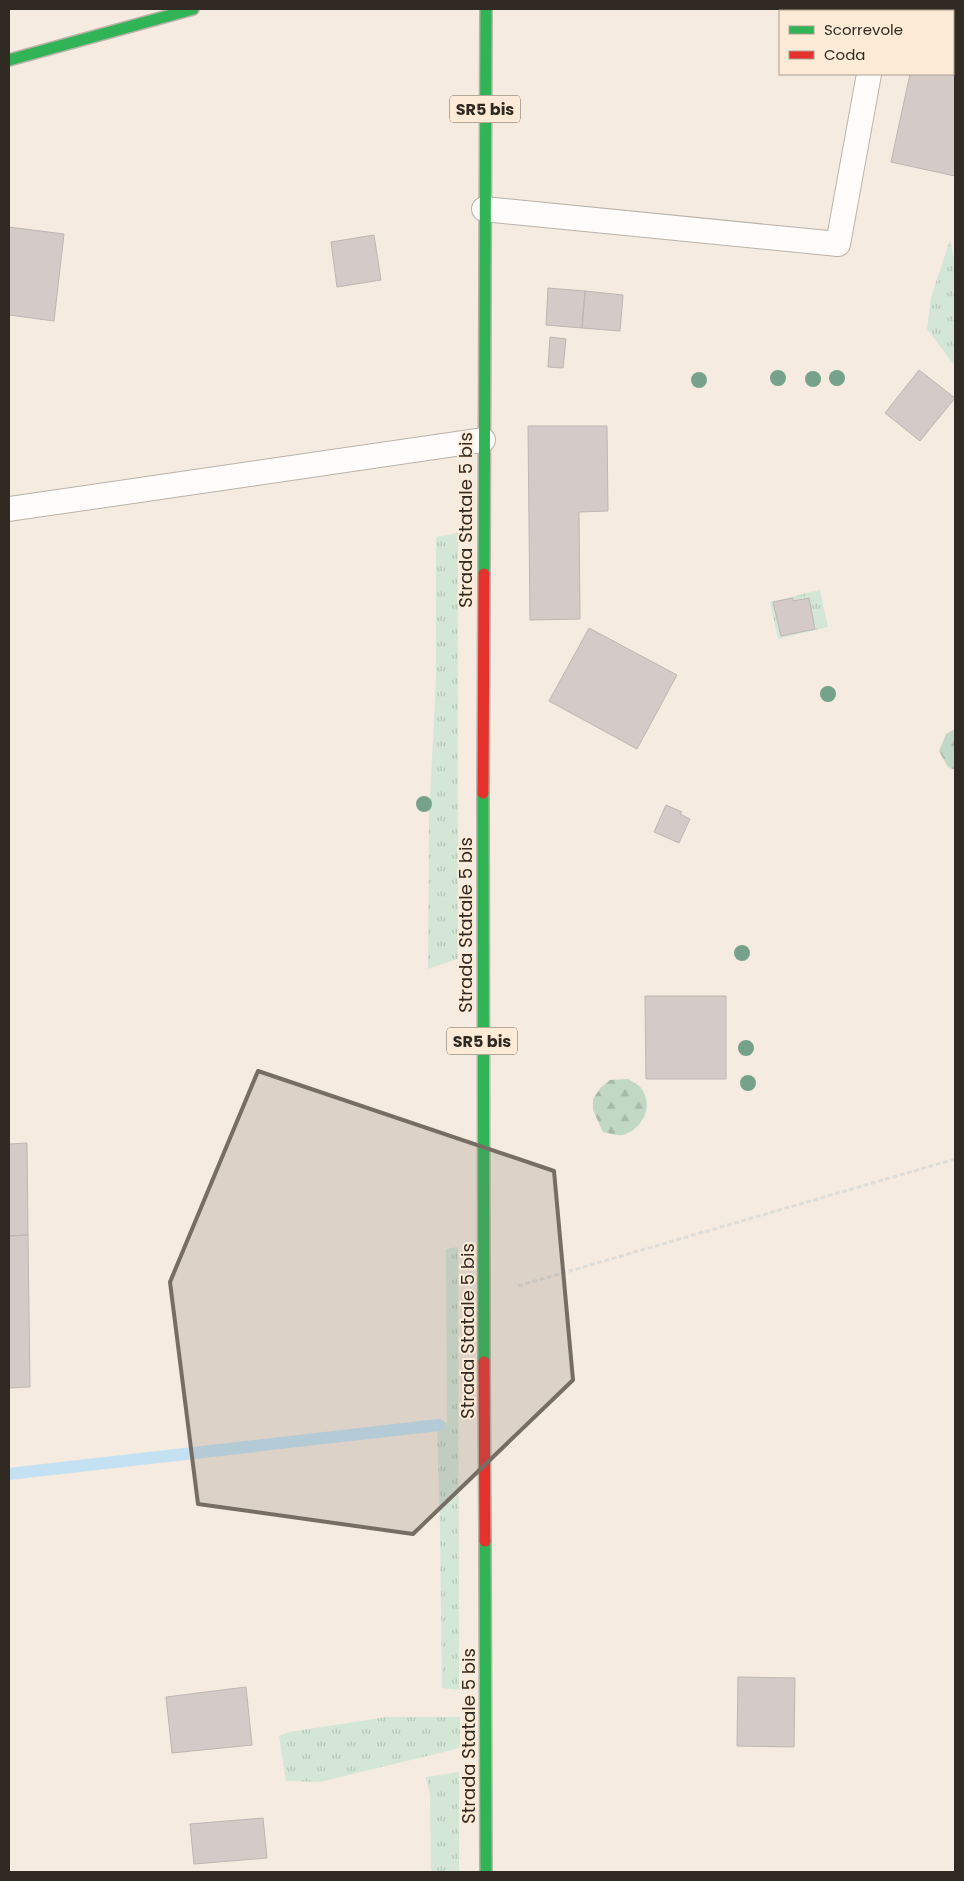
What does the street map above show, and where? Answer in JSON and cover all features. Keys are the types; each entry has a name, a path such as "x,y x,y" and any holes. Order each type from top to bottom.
{"main road":[{"path":"9,60 193,9"},
{"name":"Strada Statale 5 bis","path":"486,9 482,955 486,1872"}],"lane":[{"path":"484,209 838,244 869,75"},
{"path":"9,509 483,440"}],"path":[{"path":"484,1296 955,1160"}],"highlighted area":[{"path":"258,1071 554,1171 573,1380 413,1534 198,1504 170,1282"}],"green space":[{"path":"950,240 955,263 955,366 927,329 931,297"},
{"path":"458,533 458,959 428,969 429,817 436,679 436,537"},
{"path":"820,590 828,627 778,639 770,602"},
{"path":"955,729 955,770 948,767 939,751 946,734"},
{"path":"628,1079 640,1087 645,1095 646,1109 644,1116 636,1128 623,1135 603,1132 593,1110 593,1099 601,1087 610,1080"},
{"path":"458,1247 459,1690 442,1688 437,1423 447,1422 446,1249"},
{"path":"387,1717 460,1717 460,1748 320,1782 286,1781 279,1736 289,1732"},
{"path":"459,1772 459,1872 431,1872 430,1795 426,1777"}],"building":[{"path":"955,66 955,176 891,162 910,75 954,75"},
{"path":"9,227 64,234 54,321 9,315"},
{"path":"374,235 381,280 337,287 331,242"},
{"path":"548,288 585,291 582,328 546,325"},
{"path":"585,291 623,295 620,331 582,328"},
{"path":"550,337 566,339 563,368 548,367"},
{"path":"919,370 955,398 920,441 885,413"},
{"path":"528,426 607,426 608,511 579,512 580,619 530,620"},
{"path":"793,598 793,601 809,598 815,629 781,636 773,602"},
{"path":"589,628 677,675 637,749 549,701"},
{"path":"666,805 682,812 680,814 690,819 679,843 654,832"},
{"path":"645,996 726,996 726,1079 646,1079"},
{"path":"27,1143 28,1235 9,1236 9,1144"},
{"path":"28,1235 30,1387 9,1388 9,1236"},
{"path":"738,1677 795,1678 794,1747 737,1746"},
{"path":"246,1687 252,1745 172,1753 166,1697"},
{"path":"263,1818 267,1858 194,1864 190,1824"}],"waterway":[{"path":"9,1474 439,1425"}],"traffic: fast":[{"path":"9,60 193,9"},
{"path":"484,574 486,9"},
{"path":"483,793 484,1362"},
{"path":"485,1541 486,1872"}],"traffic: jam":[{"path":"483,793 484,574"},
{"path":"484,1362 485,1541"}]}
